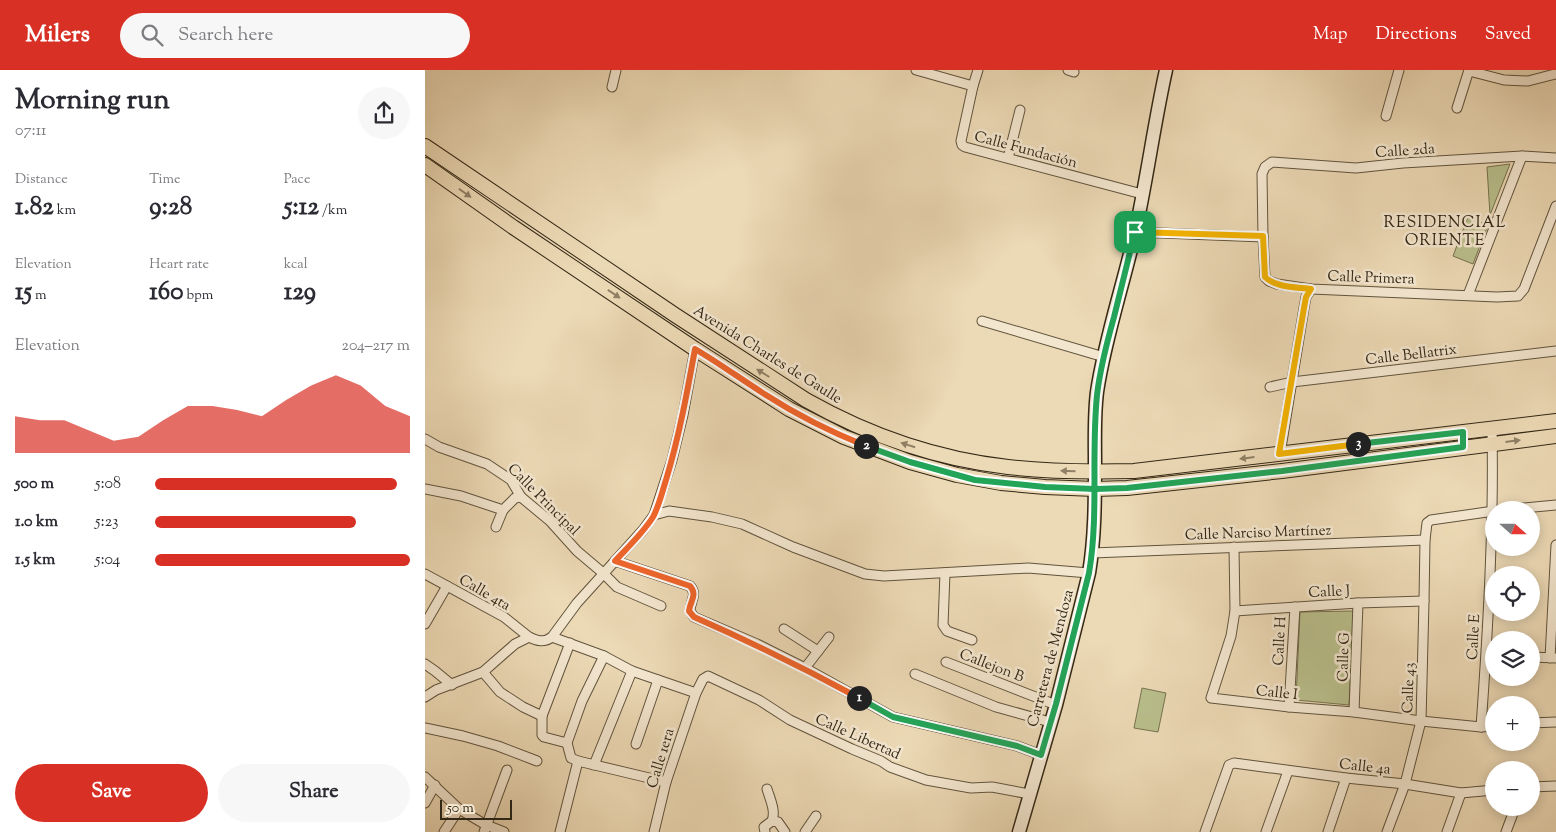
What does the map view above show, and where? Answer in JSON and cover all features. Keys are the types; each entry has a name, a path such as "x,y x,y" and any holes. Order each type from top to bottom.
{"main road":[{"name":"Avenida Charles de Gaulle","path":"425,146 729,352 825,411 897,442 939,454 1005,467 1095,472 1134,471 1556,421"},
{"path":"425,165 513,227 765,395 844,437 910,462 975,480 1045,487 1127,488 1282,471 1556,436"},
{"path":"588,277 597,262"},
{"path":"720,364 729,352"},
{"path":"1463,432 1463,447"}],"street":[{"path":"612,87 616,70"},
{"path":"916,70 973,86"},
{"name":"Calle Fundación","path":"978,70 961,141 962,145 1142,194"},
{"name":"Carretera de Mendoza","path":"1019,832 1056,704 1089,573 1092,553 1095,489 1097,392 1135,232 1166,70"},
{"path":"1385,116 1399,70"},
{"path":"1457,108 1469,70 1504,80 1528,81 1555,74"},
{"path":"1008,158 1020,110"},
{"path":"1468,295 1522,156"},
{"name":"Calle 2da","path":"1263,236 1262,174 1265,167 1272,162 1356,168 1403,163 1522,156 1556,158"},
{"name":"Calle Primera","path":"1263,236 1265,277 1277,284 1311,289 1503,297 1518,296 1524,289 1556,206"},
{"path":"1135,232 1263,236"},
{"path":"1279,454 1306,297 1311,289"},
{"path":"982,321 1104,357"},
{"path":"425,696 483,672 515,644 529,638 541,641 552,637 603,573 643,530 654,515 672,460 683,415 695,349"},
{"name":"Calle Bellatrix","path":"1270,387 1292,382 1556,351"},
{"name":"Calle E","path":"1492,429 1493,501"},
{"name":"Calle Principal","path":"425,439 439,447 487,464 511,480 521,497 550,521 577,551 613,584 621,590 661,606"},
{"path":"425,490 461,496 503,510"},
{"path":"496,527 503,510 515,498 521,497"},
{"path":"1540,506 1556,504"},
{"path":"654,515 669,512 712,517 743,524 865,574 884,576 1028,568 1089,573"},
{"path":"1425,540 1427,523 1431,520 1485,512"},
{"name":"Calle Narciso Martínez","path":"1092,553 1425,540"},
{"name":"Calle 43","path":"1387,832 1405,784 1421,721 1425,540"},
{"path":"1540,657 1553,658 1556,545"},
{"name":"Calle I","path":"1234,547 1235,611 1231,636 1211,698 1485,727"},
{"name":"Calle E","path":"1490,631 1492,556"},
{"path":"615,561 690,586 695,595 689,611 694,617 757,644 805,668 893,717 1017,746 1041,755"},
{"path":"945,573 943,625 947,632 972,640"},
{"name":"Calle 4ta","path":"425,574 504,617 529,638"},
{"path":"425,624 447,586"},
{"name":"Calle J","path":"1235,611 1424,601"},
{"name":"Calle G","path":"1354,712 1358,604"},
{"name":"Calle H","path":"1289,707 1295,607"},
{"path":"784,629 818,651"},
{"path":"552,637 604,656 632,671 696,694"},
{"path":"805,668 829,637"},
{"path":"567,743 542,735 542,716 570,643"},
{"path":"604,656 582,701 567,743 571,758 666,782"},
{"name":"Callejon B","path":"946,662 1056,704"},
{"path":"425,664 452,685"},
{"path":"594,765 632,671"},
{"path":"483,672 500,692 523,707 542,716"},
{"path":"915,674 996,707 1051,722"},
{"name":"Calle Libertad","path":"696,694 703,679 712,676 759,700 790,720 881,761 890,767 926,780 971,788 992,787 1029,794"},
{"path":"636,744 658,680"},
{"name":"Calle E","path":"1481,727 1486,686"},
{"name":"Calle 1era","path":"654,832 666,782 696,694"},
{"path":"1540,723 1556,722"},
{"path":"425,728 498,746 537,761"},
{"path":"560,832 578,761"},
{"name":"Calle 4a","path":"1205,832 1229,766 1234,763 1405,784 1461,793 1485,791"},
{"path":"485,829 507,770"},
{"path":"1266,832 1288,771"},
{"path":"425,777 459,809 485,829 504,832"},
{"path":"1328,832 1346,778"},
{"path":"425,803 435,785"},
{"path":"1540,787 1556,786"},
{"path":"765,832 764,827 772,821 774,811 767,789"},
{"path":"1447,832 1461,793"},
{"path":"444,832 459,809"},
{"path":"805,832 816,816"},
{"path":"1506,832 1512,816"},
{"path":"772,821 778,822 785,832"}],"green space":[{"path":"1510,164 1490,215 1487,167"},
{"path":"1468,217 1488,225 1473,264 1453,256"},
{"path":"1354,611 1349,705 1296,700 1300,612"},
{"path":"1142,688 1166,693 1158,732 1134,728"}],"district":[{"name":"RESIDENCIAL ORIENTE","path":"1445,230"}],"route":[{"path":"1135,232 1105,349 1097,392 1095,489 1092,553 1089,573 1041,755 1017,746 893,717 805,668 757,644 694,617 689,611 695,595 690,586 615,561 643,530 654,515 659,503 683,415 695,349 765,395 844,437 910,462 975,480 1045,487 1095,489 1127,488 1282,471 1463,447 1463,432 1279,454 1306,297 1311,289 1277,284 1265,277 1263,236 1135,232"}]}
